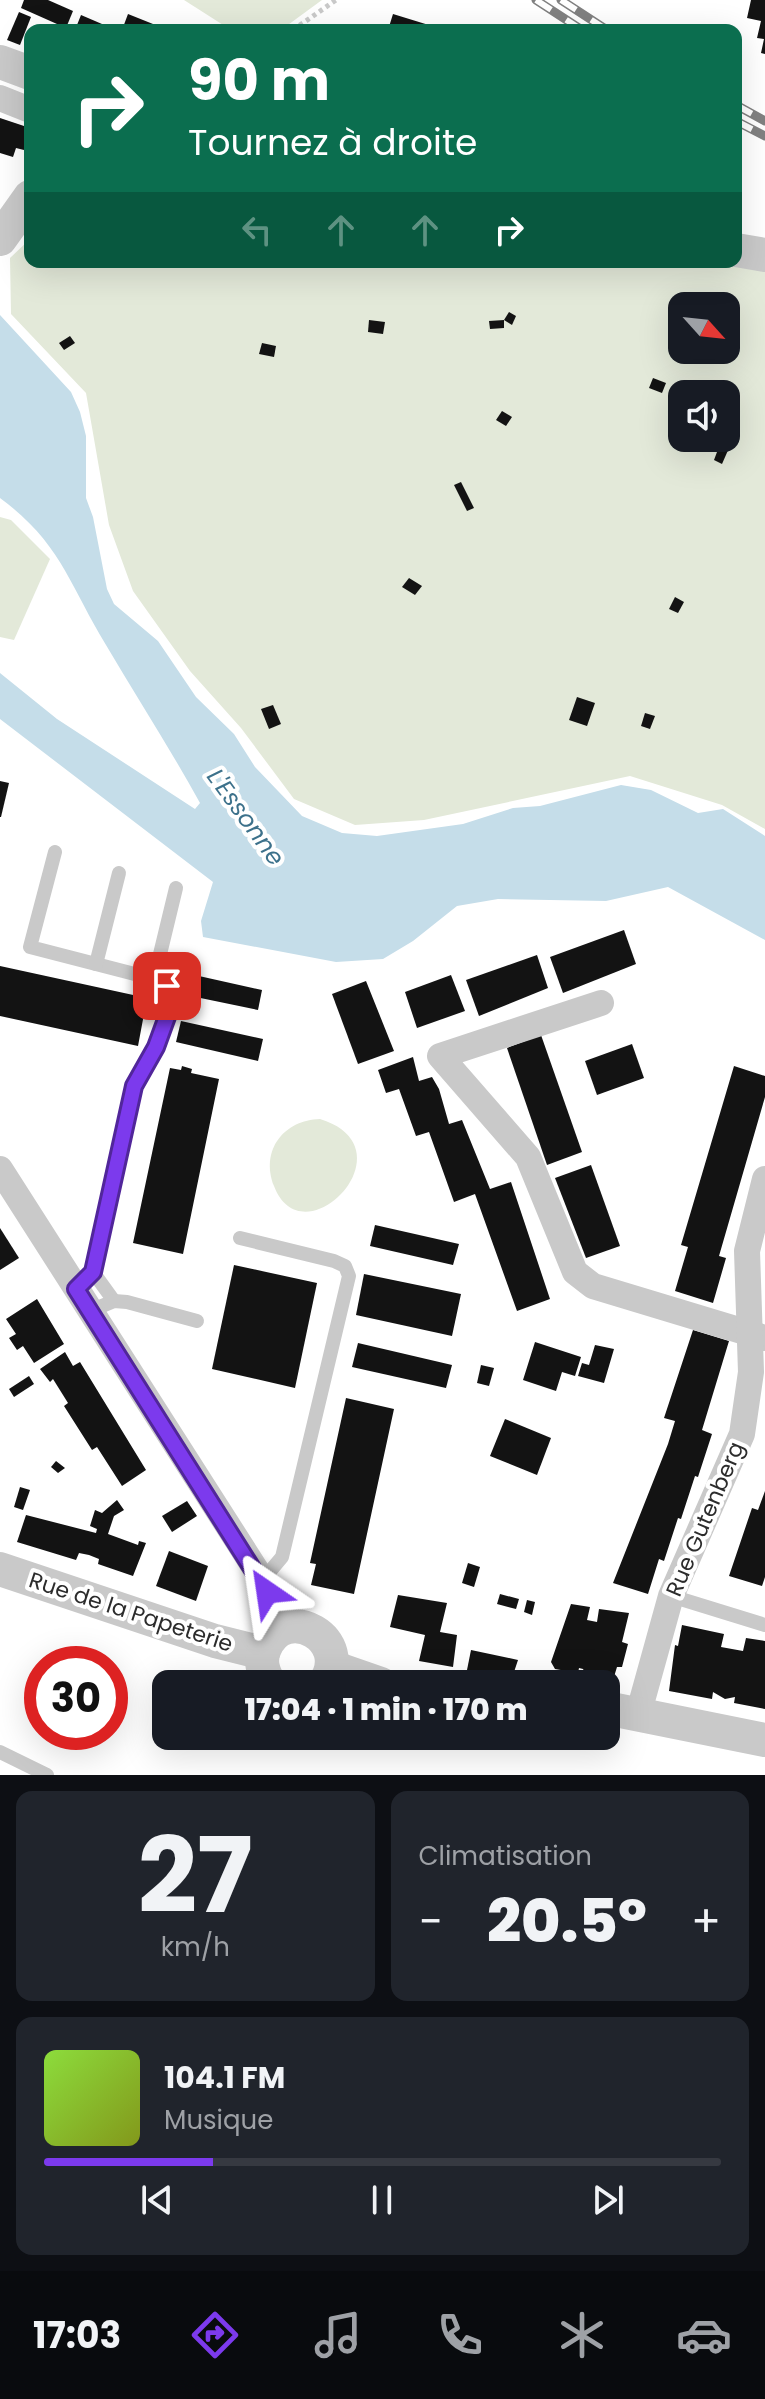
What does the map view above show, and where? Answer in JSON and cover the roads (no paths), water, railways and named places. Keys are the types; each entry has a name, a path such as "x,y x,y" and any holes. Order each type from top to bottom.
{"street":[{"path":"0,62 24,71"},
{"path":"0,98 24,108"},
{"path":"0,239 24,205"},
{"path":"742,251 765,255"},
{"path":"601,1003 440,1056 528,1157 575,1272 593,1286 756,1336"},
{"path":"0,1169 86,1291 261,1582 292,1626"},
{"name":"Rue Gutenberg","path":"622,1712 742,1434 750,1397 756,1336 747,1251 765,1179"},
{"name":"Rue de la Papeterie","path":"0,1569 215,1641 266,1668"},
{"path":"266,1668 273,1635 292,1626 303,1626 322,1636 332,1656 329,1670"},
{"path":"622,1712 765,1740"}],"lane":[{"path":"55,852 30,947 154,979 167,986 172,1003 156,1047 134,1086 86,1291"},
{"path":"96,964 119,873"},
{"path":"154,979 176,888"},
{"path":"240,1238 334,1261 345,1266 349,1276 282,1557 261,1582"},
{"path":"86,1291 197,1321"},
{"path":"86,1291 114,1301"},
{"path":"671,1596 765,1625"},
{"path":"0,1752 47,1775"}],"water":[{"name":"L'Essonne","path":"0,315 71,392 80,412 86,436 86,498 93,517 107,589 114,604 158,641 196,697 234,734 255,767 302,816 342,833 377,836 463,824 513,808 540,806 621,785 651,790 698,813 723,809 765,836 765,940 668,887 606,901 498,899 457,906 413,941 383,959 336,962 203,937 201,921 213,882 0,719 0,673 57,719 195,809 200,803 51,548 21,515 0,498"}],"railway":[{"path":"536,0 573,24"},
{"path":"561,0 598,24"},
{"path":"742,108 765,121"},
{"path":"742,124 765,136"}]}
